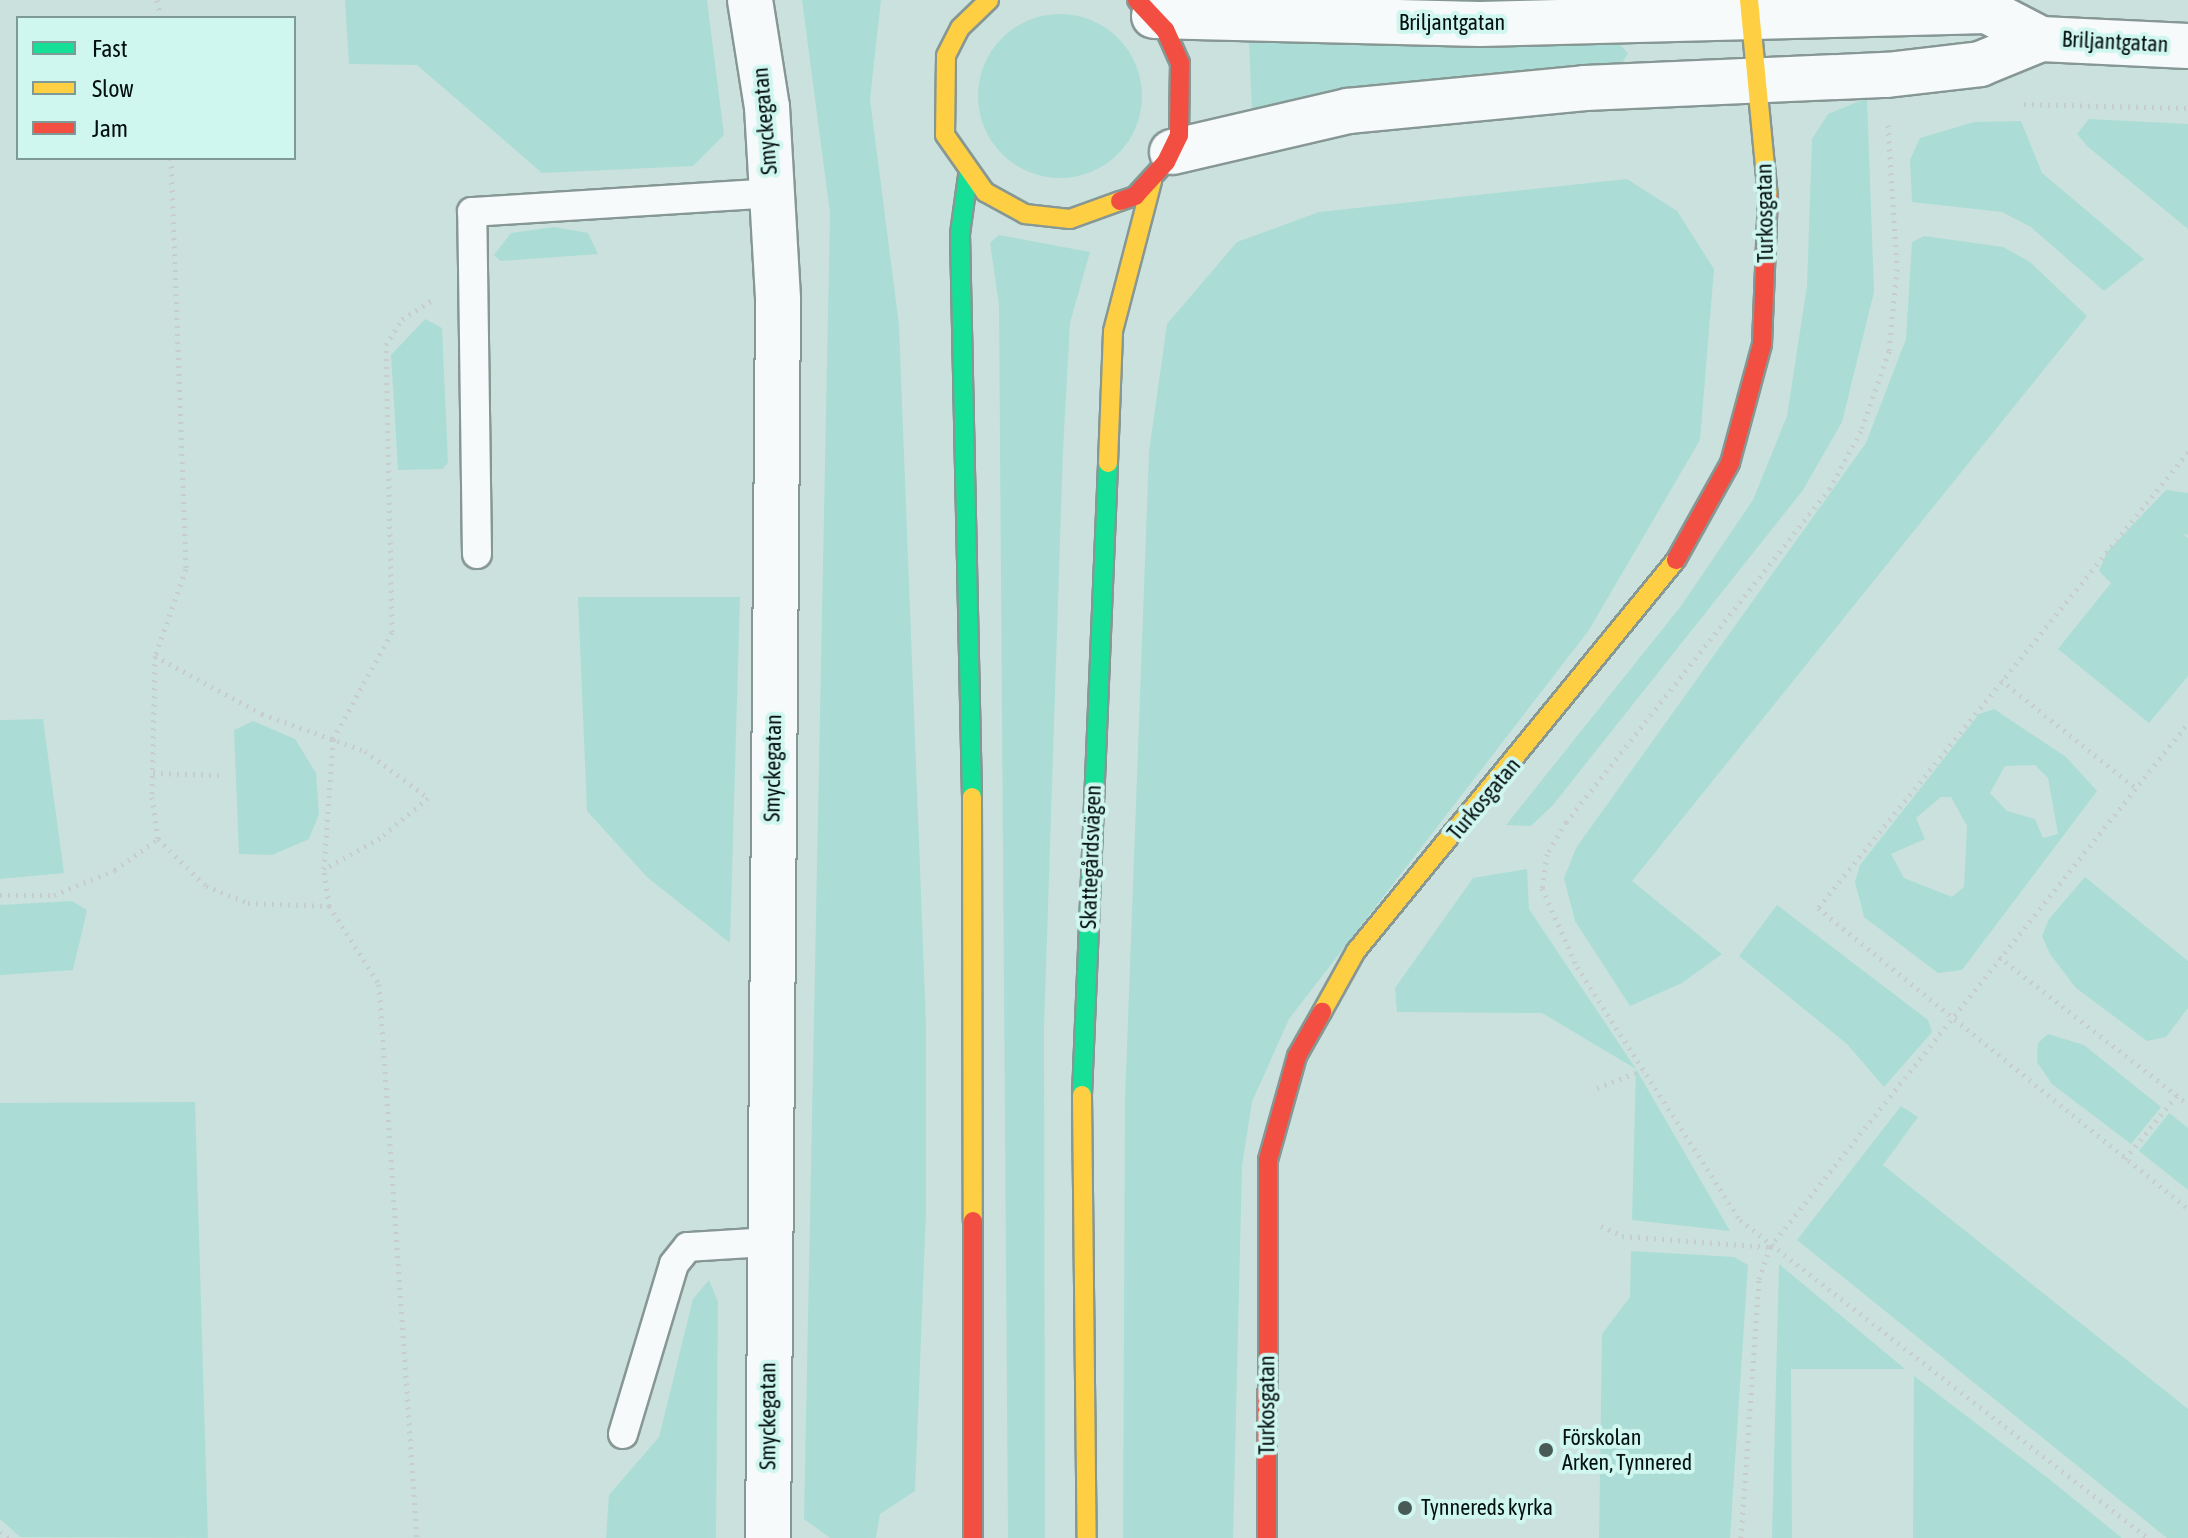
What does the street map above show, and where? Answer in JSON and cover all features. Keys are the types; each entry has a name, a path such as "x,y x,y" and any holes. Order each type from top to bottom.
{"street":[{"name":"Smyckegatan","path":"750,0 772,193 778,300 768,1538"},
{"path":"984,2 953,42 940,88 945,135 968,176 1004,205 1047,219 1115,208 1162,166"},
{"name":"Briljantgatan","path":"1142,4 1480,24 1750,7 1987,11 2041,39 2188,46"},
{"name":"Skattegårdsvägen","path":"1087,1538 1082,1077 1113,331 1184,81 1142,4"},
{"path":"1750,7 1758,81"},
{"name":"Briljantgatan","path":"1162,166 1348,111 1758,81 1887,75 1980,64 2041,39"},
{"name":"Turkosgatan","path":"1267,1538 1268,1160 1277,1117 1297,1056 1356,951 1682,553 1730,463 1762,344 1769,210 1758,81"},
{"path":"968,176 960,234 972,673 973,1538"}],"lane":[{"path":"477,554 472,212 772,193"},
{"path":"623,1434 674,1264 688,1247 768,1242"}],"path":[{"path":"1887,75 1897,269 1889,351 1861,431 1830,488 1566,822 1542,870 1547,907 1643,1070 1740,1220 1770,1247 2148,1538"},
{"path":"2018,105 2188,108"},
{"path":"171,160 186,569 155,656 153,773 158,839 206,886 234,897 329,906"},
{"path":"417,1538 379,984 329,906 324,869 333,739 392,632 386,345 402,319 436,298 474,291"},
{"path":"2188,452 1818,908 1949,1019 2188,1209"},
{"path":"155,656 262,714 365,751 428,798 380,838 324,869"},
{"path":"2001,680 2136,788"},
{"path":"1741,1538 1759,1279 1770,1247 2188,723"},
{"path":"153,773 219,775"},
{"path":"0,895 54,895 115,870 158,839"},
{"path":"1999,957 2188,1104"},
{"path":"1597,1088 1643,1070"},
{"path":"2125,1159 2177,1095"},
{"path":"1601,1226 1622,1236 1770,1247"},
{"path":"0,1532 9,1538"}],"shaded area":[{"path":"345,0 707,0 724,135 693,166 542,173 417,65 349,64"},
{"path":"802,0 881,0 870,99 899,325 926,1024 926,1211 915,1491 880,1514 876,1538 830,1538 804,1519 830,213"},
{"path":"1060,14 1091,20 1118,38 1136,65 1142,96 1136,127 1118,154 1091,172 1060,178 1029,172 1002,154 984,127 978,96 984,65 1002,38 1029,20"},
{"path":"1617,42 1628,53 1616,73 1252,113 1249,43"},
{"path":"1867,98 1874,292 1842,422 1803,490 1553,805 1531,826 1506,825 1681,606 1753,500 1787,416 1807,286 1812,139 1828,114"},
{"path":"2089,119 2188,124 2188,229 2087,146 2077,134"},
{"path":"2021,121 2042,173 2144,259 2104,291 2031,227 2002,212 1912,202 1910,160 1920,138 1974,122"},
{"path":"1627,179 1677,211 1714,269 1700,440 1589,630 1289,1019 1252,1102 1242,1166 1233,1538 1123,1538 1125,1100 1149,452 1167,324 1237,242 1319,212"},
{"path":"554,227 588,233 598,254 500,261 494,255 511,233"},
{"path":"999,235 1090,252 1070,323 1063,450 1044,1029 1045,1538 1008,1538 999,305 990,243"},
{"path":"1924,236 2003,247 2030,262 2087,316 1632,881 1722,954 1682,983 1630,1006 1575,921 1564,878 1576,848 1866,443 1906,339 1912,242"},
{"path":"425,319 442,328 448,462 443,469 398,470 391,355"},
{"path":"2166,490 2188,493 2188,535 2182,533 2188,538 2188,676 2149,723 2058,649 2111,583 2099,571 2107,552"},
{"path":"578,597 740,597 730,943 647,877 587,811"},
{"path":"1994,709 2066,757 2097,791 1962,970 1938,973 1864,917 1855,882 1860,865 1979,714","holes":["2035,765 2048,778 2058,834 2043,838 2035,819 2007,811 1990,793 2005,766","1941,797 1951,797 1967,826 1964,887 1952,897 1904,878 1891,854 1925,839 1916,818"]},
{"path":"43,719 64,873 0,879 0,720"},
{"path":"253,721 295,739 316,773 319,814 309,839 272,855 239,854 234,730"},
{"path":"1527,869 1529,909 1636,1069 1542,1013 1397,1012 1395,988 1473,878"},
{"path":"2085,877 2188,961 2188,1008 2166,1037 2147,1041 2076,988 2050,954 2042,936 2049,919"},
{"path":"72,901 87,910 73,970 0,975 0,905"},
{"path":"1777,905 1928,1020 1932,1032 1884,1087 1847,1044 1739,956"},
{"path":"2048,1034 2084,1045 2161,1107 2131,1144 2052,1084 2037,1062 2038,1043"},
{"path":"1636,1069 1730,1231 1632,1220"},
{"path":"195,1102 208,1538 20,1537 0,1519 0,1103"},
{"path":"1901,1106 1918,1117 1883,1165 2188,1409 2188,1538 2167,1538 1797,1240"},
{"path":"2169,1113 2188,1128 2188,1190 2139,1151"},
{"path":"1631,1251 1734,1257 1748,1265 1730,1538 1599,1538 1602,1334 1630,1297"},
{"path":"1779,1264 1905,1369 1791,1369 1792,1538 1772,1538"},
{"path":"709,1280 718,1302 716,1538 606,1538 609,1495 659,1437 693,1299"},
{"path":"1914,1376 2049,1479 2122,1538 1913,1538"}],"traffic: fast":[{"path":"968,176 960,234 972,797"},
{"path":"1082,1095 1108,463"}],"traffic: slow":[{"path":"989,0 960,28 946,56 945,135 985,192 1025,214 1070,219 1120,201"},
{"path":"1749,0 1768,197"},
{"path":"1108,463 1113,331 1152,181"},
{"path":"1322,1012 1356,951 1676,560"},
{"path":"972,797 973,1221"},
{"path":"1082,1095 1087,1538"}],"traffic: jam":[{"path":"1120,201 1135,196 1166,162 1179,135 1180,63 1165,30 1137,0"},
{"path":"1676,560 1730,463 1762,344 1768,197"},
{"path":"1267,1538 1268,1160 1297,1056 1322,1012"},
{"path":"973,1221 973,1538"}],"place":[{"name":"Förskolan Arken, Tynnered","path":"1546,1450"},
{"name":"Tynnereds kyrka","path":"1405,1508"}]}
